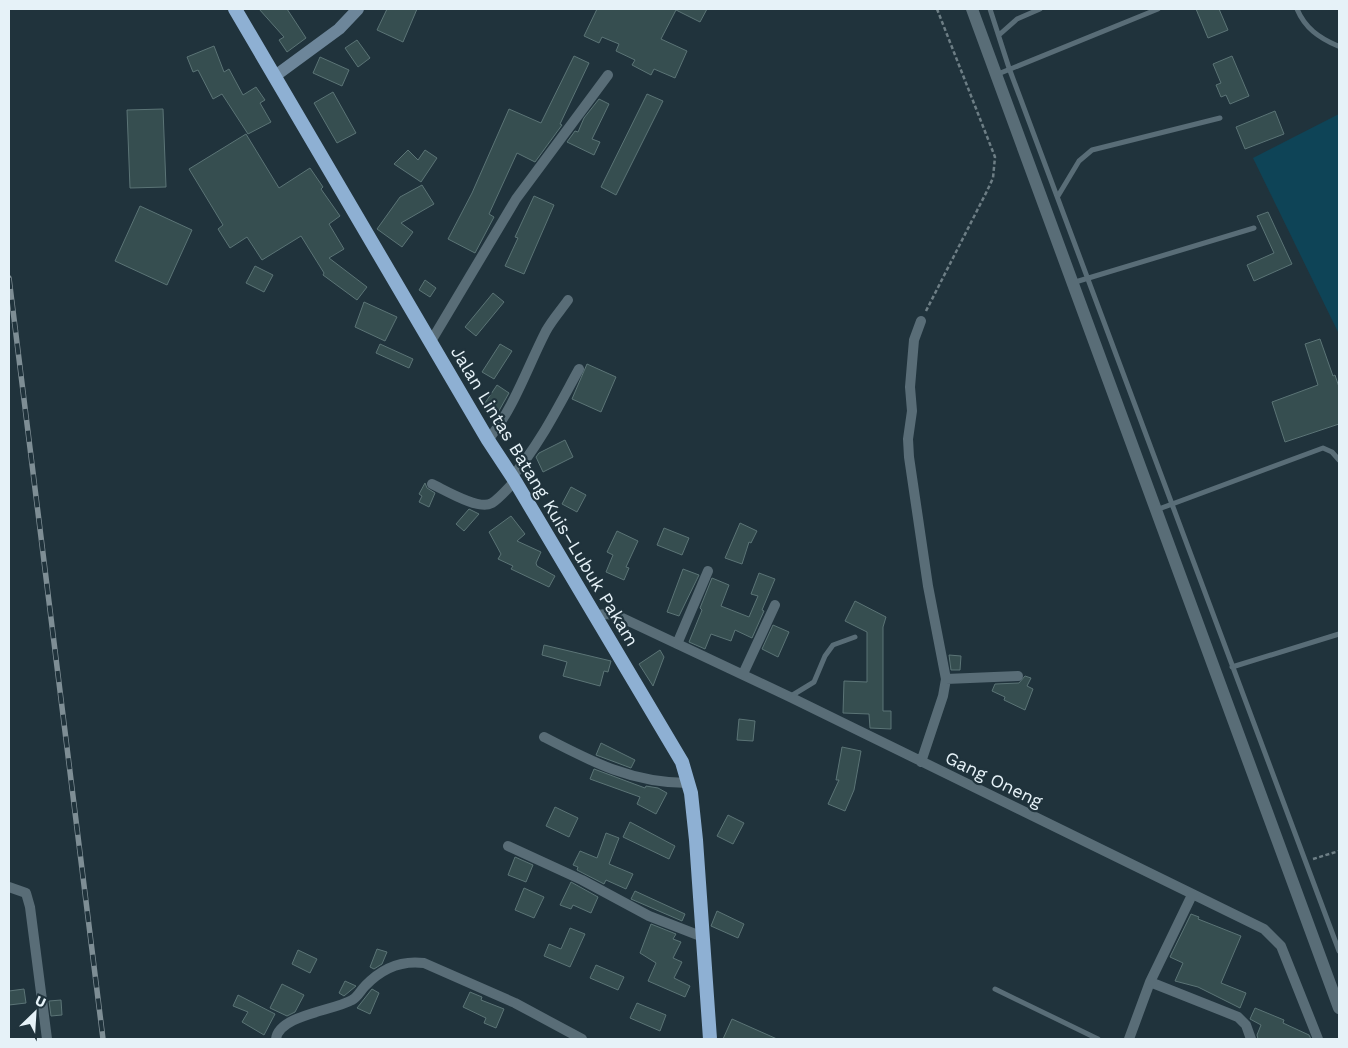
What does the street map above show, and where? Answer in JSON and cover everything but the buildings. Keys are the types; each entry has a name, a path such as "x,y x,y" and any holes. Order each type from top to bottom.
{"highway":[{"name":"Jalan Lintas Batang Kuis–Lubuk Pakam","path":"235,9 488,440 514,479 596,615 682,762 688,783 696,840 710,1039"}],"main road":[{"path":"275,76 339,29 358,9"}],"street":[{"path":"972,9 1339,1008"},
{"path":"430,342 516,199 608,75"},
{"path":"488,440 498,428 517,394 547,330 568,300"},
{"path":"920,762 943,696 946,679 928,586 909,457 908,439 912,411 910,387 914,340 921,321"},
{"path":"432,484 474,504 484,506 491,503 514,479 530,457 579,369"},
{"path":"677,644 708,571"},
{"path":"744,674 775,606"},
{"name":"Gang Oneng","path":"596,615 618,616 744,674 920,762 1264,929 1281,946 1318,1039"},
{"path":"946,679 1018,676"},
{"path":"544,737 600,766 665,783 688,783"},
{"path":"508,846 582,880 649,916 703,936"},
{"path":"9,887 26,893 30,907 46,1039"},
{"path":"1128,1039 1150,982 1192,894"},
{"path":"276,1039 278,1030 288,1023 352,1000 368,982 392,966 409,961 424,963 515,1003 582,1039"},
{"path":"1150,982 1238,1017 1246,1025 1251,1039"}],"lane":[{"path":"990,9 1088,279 1339,952"},
{"path":"999,35 1017,19 1040,9"},
{"path":"995,75 1158,9"},
{"path":"1297,9 1310,30 1321,39 1338,46"},
{"path":"1058,196 1079,161 1092,150 1220,118"},
{"path":"1072,283 1254,228"},
{"path":"1156,510 1323,448 1332,452 1339,460"},
{"path":"1232,667 1339,634"},
{"path":"790,697 814,682 825,656 833,645 854,637"},
{"path":"996,989 1098,1039"}],"path":[{"path":"921,321 987,191 995,165 995,157 937,9"},
{"path":"1306,861 1339,851"}],"shaded area":[{"path":"1339,114 1339,334 1253,158"}],"railway":[{"path":"9,278 103,1039"}]}
